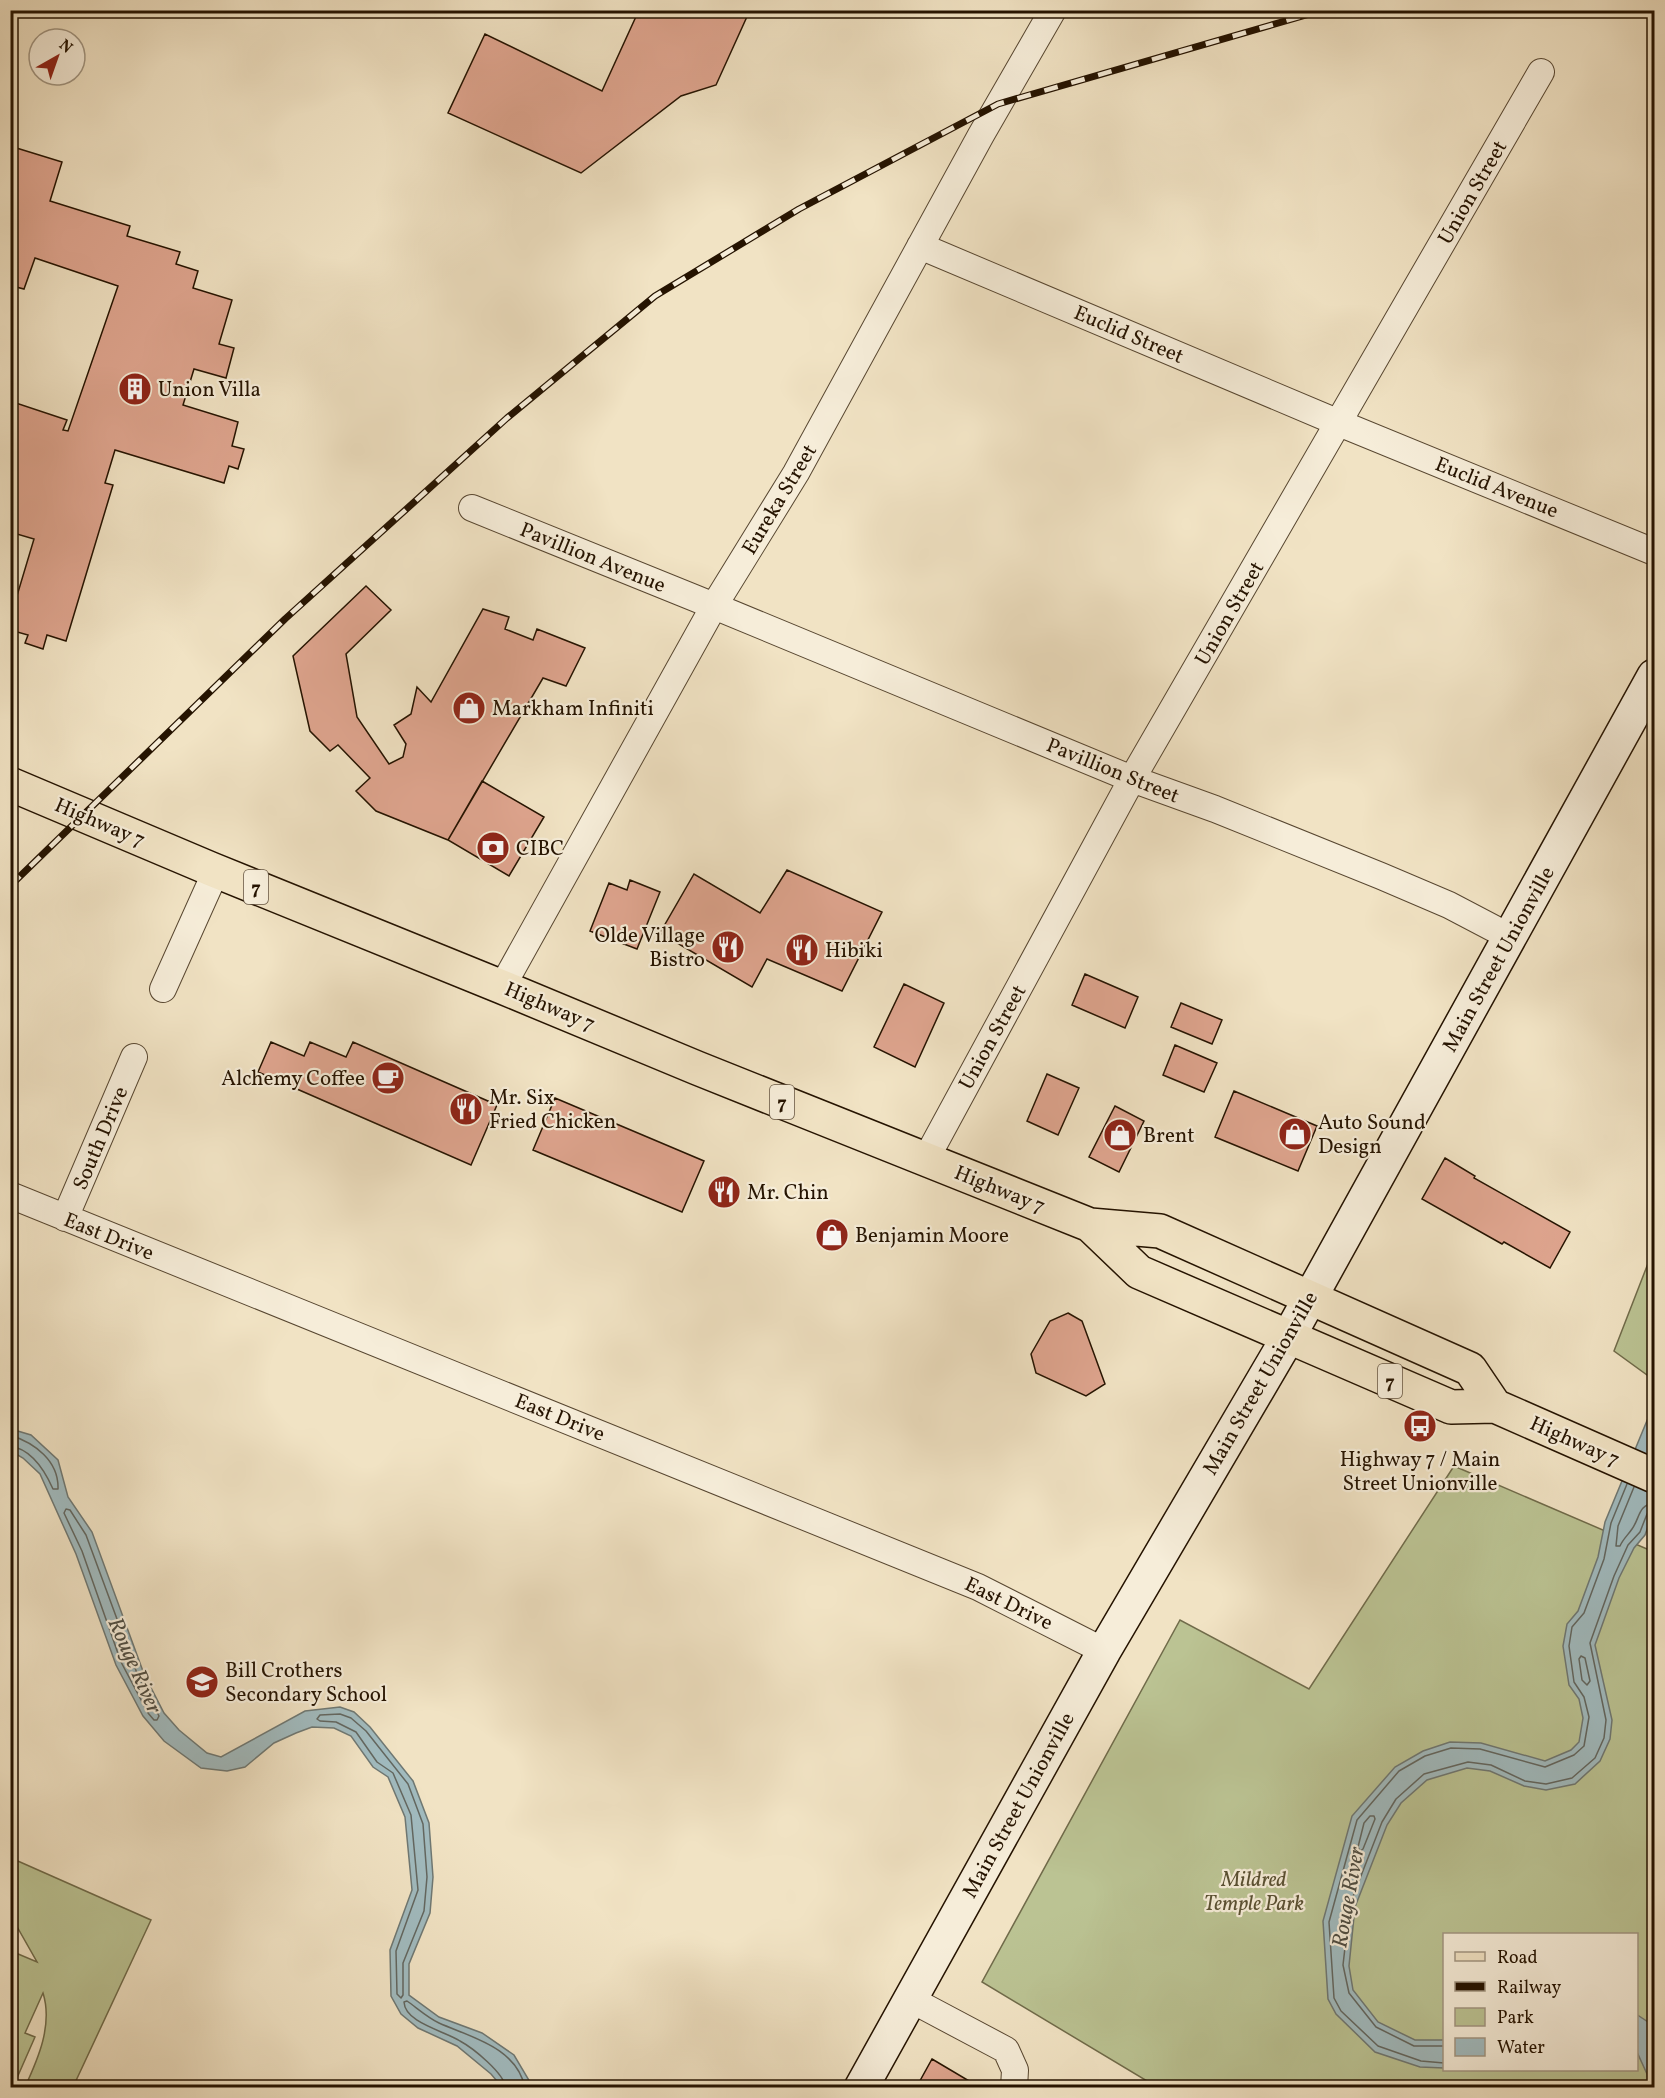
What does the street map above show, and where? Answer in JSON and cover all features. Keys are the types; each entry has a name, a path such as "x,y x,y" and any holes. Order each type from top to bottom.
{"main road":[{"name":"Main Street Unionville","path":"861,2088 1104,1651 1310,1299 1654,676"},
{"name":"Highway 7","path":"10,784 216,872 1090,1225 1160,1232 1470,1369 1495,1406"},
{"name":"Highway 7","path":"1090,1225 1139,1272 1451,1407 1495,1406 1654,1476"}],"street":[{"name":"Eureka Street","path":"502,987 714,606 796,473 981,135 1053,10"},
{"name":"Union Street","path":"926,1159 1132,779 1541,72"},
{"name":"Euclid Street","path":"920,246 1339,423"},
{"name":"Euclid Avenue","path":"1339,423 1654,552"},
{"name":"Pavillion Avenue","path":"472,508 714,606"},
{"name":"Pavillion Street","path":"714,606 1132,779 1215,809 1391,880 1449,905 1510,937"},
{"path":"163,989 216,872"},
{"name":"South Drive","path":"65,1218 134,1057"},
{"name":"East Drive","path":"10,1195 978,1587 1104,1651"},
{"path":"910,1999 1006,2050 1015,2070 1014,2088"}],"green space":[{"path":"1654,1248 1654,1380 1614,1351"},
{"name":"Mildred Temple Park","path":"1454,1466 1654,1552 1654,2087 1157,2087 982,1982 1180,1620 1309,1689"},
{"path":"11,1858 151,1920 73,2087 25,2087 43,2041 46,2005 43,1993 25,2033 35,2037 13,2087 11,2087 11,1951 37,1962 11,1920"}],"water":[{"path":"1654,1409 1654,1510 1645,1535 1634,1548 1619,1578 1595,1645 1612,1720 1610,1739 1600,1761 1575,1784 1546,1790 1524,1786 1490,1771 1467,1768 1427,1780 1401,1803 1387,1825 1355,1907 1349,1966 1353,1990 1378,2022 1415,2040 1443,2040 1443,2068 1420,2067 1375,2052 1336,2014 1328,1999 1323,1921 1352,1816 1395,1767 1423,1751 1450,1742 1481,1743 1545,1761 1571,1750 1579,1742 1583,1718 1579,1699 1569,1685 1563,1646 1567,1624 1578,1611 1598,1557 1605,1522 1651,1411"},
{"name":"Rouge River","path":"11,1429 31,1435 58,1460 68,1497 92,1532 144,1674 164,1713 179,1730 207,1753 221,1757 305,1711 340,1707 354,1712 370,1727 413,1781 429,1823 433,1877 430,1913 409,1964 409,1995 439,2017 482,2033 514,2055 531,2087 502,2087 491,2074 457,2046 418,2028 401,2014 391,1996 390,1950 412,1890 405,1817 388,1777 373,1767 351,1736 334,1728 312,1727 296,1733 274,1743 245,1767 227,1771 201,1768 164,1741 143,1716 116,1665 76,1554 40,1474 23,1458 11,1451"},
{"path":"1638,2015 1648,2022 1654,2032 1654,2087 1648,2087 1647,2074 1638,2054"}],"building":[{"path":"639,10 750,10 716,85 681,96 581,173 448,113 485,34 602,91"},
{"name":"Union Villa","path":"10,146 62,162 50,201 130,226 127,236 180,252 176,264 198,271 193,288 232,300 219,344 234,348 226,378 194,369 183,405 238,422 232,446 244,449 238,469 229,466 224,483 115,450 105,483 113,485 66,641 47,635 43,649 25,643 28,635 10,630 10,619 34,539 10,532 10,401 67,420 63,430 68,431 118,286 35,258 24,289 16,287 10,302"},
{"path":"10,309 17,311 10,329"},
{"name":"Markham Infiniti","path":"366,586 391,610 346,654 357,717 389,764 403,757 406,744 394,725 411,714 417,687 431,702 483,609 509,617 505,629 533,640 537,629 585,648 566,686 543,678 448,840 376,811 356,791 370,778 338,745 330,751 310,731 293,656"},
{"path":"482,781 544,817 509,876 448,840"},
{"path":"787,870 882,912 842,991 767,959 752,987 660,933 694,874 760,913"},
{"path":"630,880 660,892 637,949 590,931 609,883 627,890"},
{"path":"1085,974 1138,997 1125,1028 1072,1005"},
{"path":"904,984 944,1003 915,1067 874,1047"},
{"path":"1181,1003 1222,1020 1212,1044 1171,1027"},
{"path":"271,1042 304,1056 310,1042 346,1057 353,1042 497,1105 471,1165 258,1072"},
{"path":"1175,1045 1217,1063 1204,1092 1163,1075"},
{"path":"1047,1074 1079,1088 1058,1135 1027,1121"},
{"path":"1234,1091 1317,1126 1298,1171 1215,1137"},
{"path":"555,1098 704,1161 682,1212 533,1150"},
{"path":"1115,1106 1144,1121 1119,1172 1089,1157"},
{"path":"1445,1158 1475,1176 1474,1178 1570,1232 1550,1268 1422,1199"},
{"path":"1068,1313 1082,1321 1105,1384 1086,1396 1036,1373 1031,1354 1050,1321"},
{"path":"932,2059 981,2088 916,2088"}],"railway":[{"path":"10,886 285,619 507,418 655,296 799,209 998,104 1313,13 1339,10"}],"place":[{"name":"Union Villa","path":"135,389"},
{"name":"Markham Infiniti","path":"469,708"},
{"name":"CIBC","path":"493,848"},
{"name":"Olde Village Bistro","path":"728,947"},
{"name":"Hibiki","path":"802,950"},
{"name":"Alchemy Coffee","path":"388,1078"},
{"name":"Mr. Six Fried Chicken","path":"466,1109"},
{"name":"Auto Sound Design","path":"1295,1134"},
{"name":"Brent","path":"1120,1135"},
{"name":"Mr. Chin","path":"724,1192"},
{"name":"Benjamin Moore","path":"832,1235"},
{"name":"Highway 7 / Main Street Unionville","path":"1420,1426"},
{"name":"Bill Crothers Secondary School","path":"202,1682"}]}
